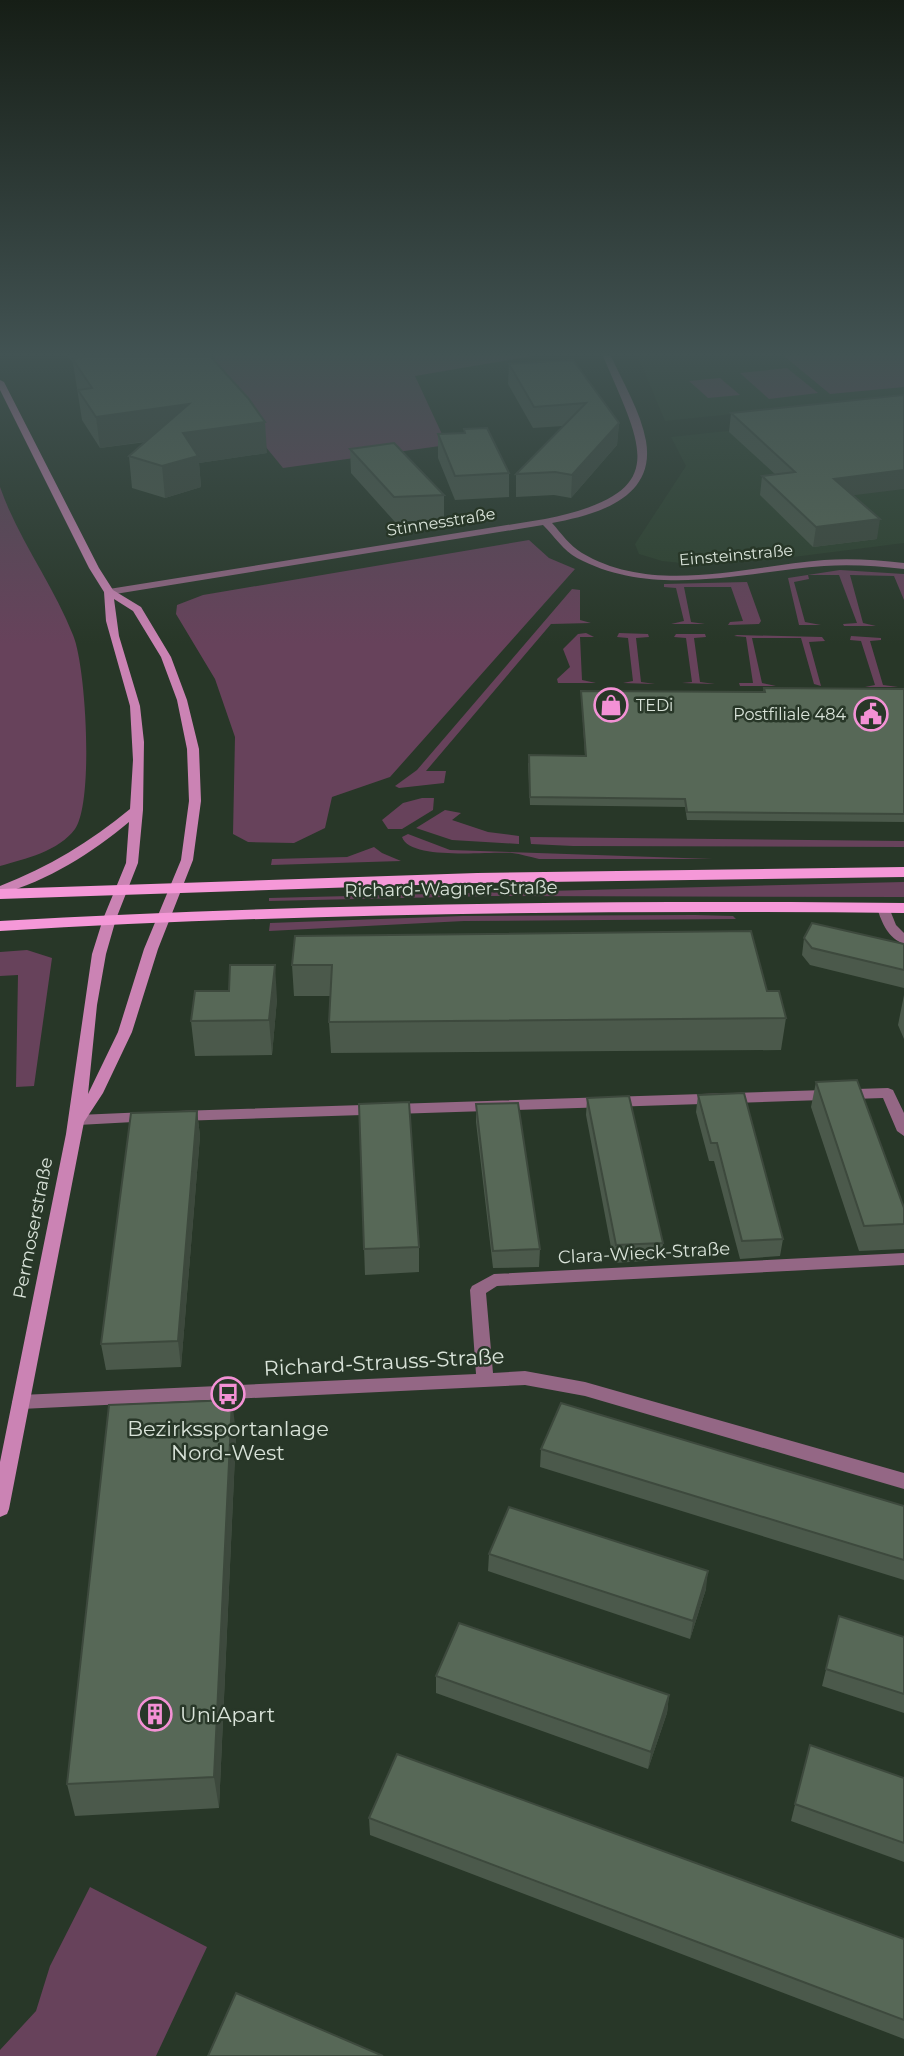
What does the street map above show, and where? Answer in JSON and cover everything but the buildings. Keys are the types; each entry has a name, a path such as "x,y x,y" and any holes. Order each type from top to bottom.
{"main road":[{"path":"35,452 94,568 109,592"},
{"name":"Permoserstraße","path":"0,1510 78,1120 89,1011 99,951 132,863 140,760 135,704 108,613 109,592 137,609 166,657 182,700 193,749 195,801 187,860 164,916 125,1032 96,1093 78,1120"},
{"path":"0,892 70,861 136,810"},
{"name":"Richard-Wagner-Straße","path":"0,892 477,878 904,872"},
{"name":"Richard-Wagner-Straße","path":"0,926 257,911 634,905 904,908"}],"street":[{"name":"Stinnesstraße","path":"109,592 545,522 601,508 619,499 639,474 642,452"},
{"name":"Einsteinstraße","path":"545,522 577,554 639,574 728,575 865,561 904,566"},
{"path":"883,908 890,927 904,940"},
{"path":"78,1120 888,1093 904,1131"},
{"name":"Clara-Wieck-Straße","path":"485,1378 478,1290 494,1280 904,1259"},
{"name":"Richard-Strauss-Straße","path":"21,1402 525,1378 585,1390 904,1481"}],"shaded area":[{"path":"270,452 397,452 283,468"},
{"path":"679,452 904,452 904,543 770,560 699,565 662,561 639,554 635,544 686,466"},
{"path":"0,487 16,525 65,616 78,651 84,703 86,764 85,792 75,829 51,849 0,866"},
{"path":"529,540 549,558 575,569 390,777 332,797 325,828 294,843 248,842 233,834 235,737 215,679 176,614 177,605 203,595"},
{"path":"840,570 904,574 904,600 894,576 850,575 863,623 876,626 844,626 843,624 857,623 839,575 808,575 809,579 794,582 805,622 821,625 799,625 788,578"},
{"path":"747,582 761,621 759,624 728,625 730,622 743,621 731,587 684,587 691,622 705,624 671,624 684,621 676,588 664,587 664,584"},
{"path":"572,589 580,590 580,620 591,623 551,624 426,771 446,771 444,783 399,788 395,786 417,770"},
{"path":"586,633 594,637 580,637 582,680 596,683 558,683 557,679 570,667 563,649 578,634"},
{"path":"619,633 648,634 649,637 636,638 641,682 655,684 623,683 633,681 628,638 617,637"},
{"path":"676,634 705,634 706,637 694,638 700,682 715,684 682,683 692,682 686,638 674,637"},
{"path":"734,636 822,637 825,641 809,642 821,686 814,684 801,638 752,638 762,683 776,686 740,686 739,683 753,683 746,637"},
{"path":"851,636 881,638 870,641 883,685 898,687 865,687 875,685 861,641 850,640"},
{"path":"434,798 433,810 402,829 388,829 382,820 403,803"},
{"path":"445,810 461,813 452,820 488,832 519,836 519,844 452,840 416,828"},
{"path":"408,834 450,850 713,859 539,859 512,853 434,852 408,844 402,837"},
{"path":"530,837 904,841 904,847 573,846 531,844"},
{"path":"374,847 401,861 271,865 272,859 347,857"},
{"path":"904,882 904,897 490,896 269,901 269,898"},
{"path":"463,916 733,916 736,919 464,921 269,931 270,923"},
{"path":"27,950 52,958 34,1086 16,1087 18,975 0,976 0,952"},
{"path":"90,1887 207,1947 156,2056 0,2056 0,2050 36,2011 50,1966"}],"place":[{"name":"TEDi","path":"611,705"},
{"name":"Postfiliale 484","path":"871,714"},
{"name":"Bezirkssportanlage Nord-West","path":"228,1394"},
{"name":"UniApart","path":"155,1714"}]}
